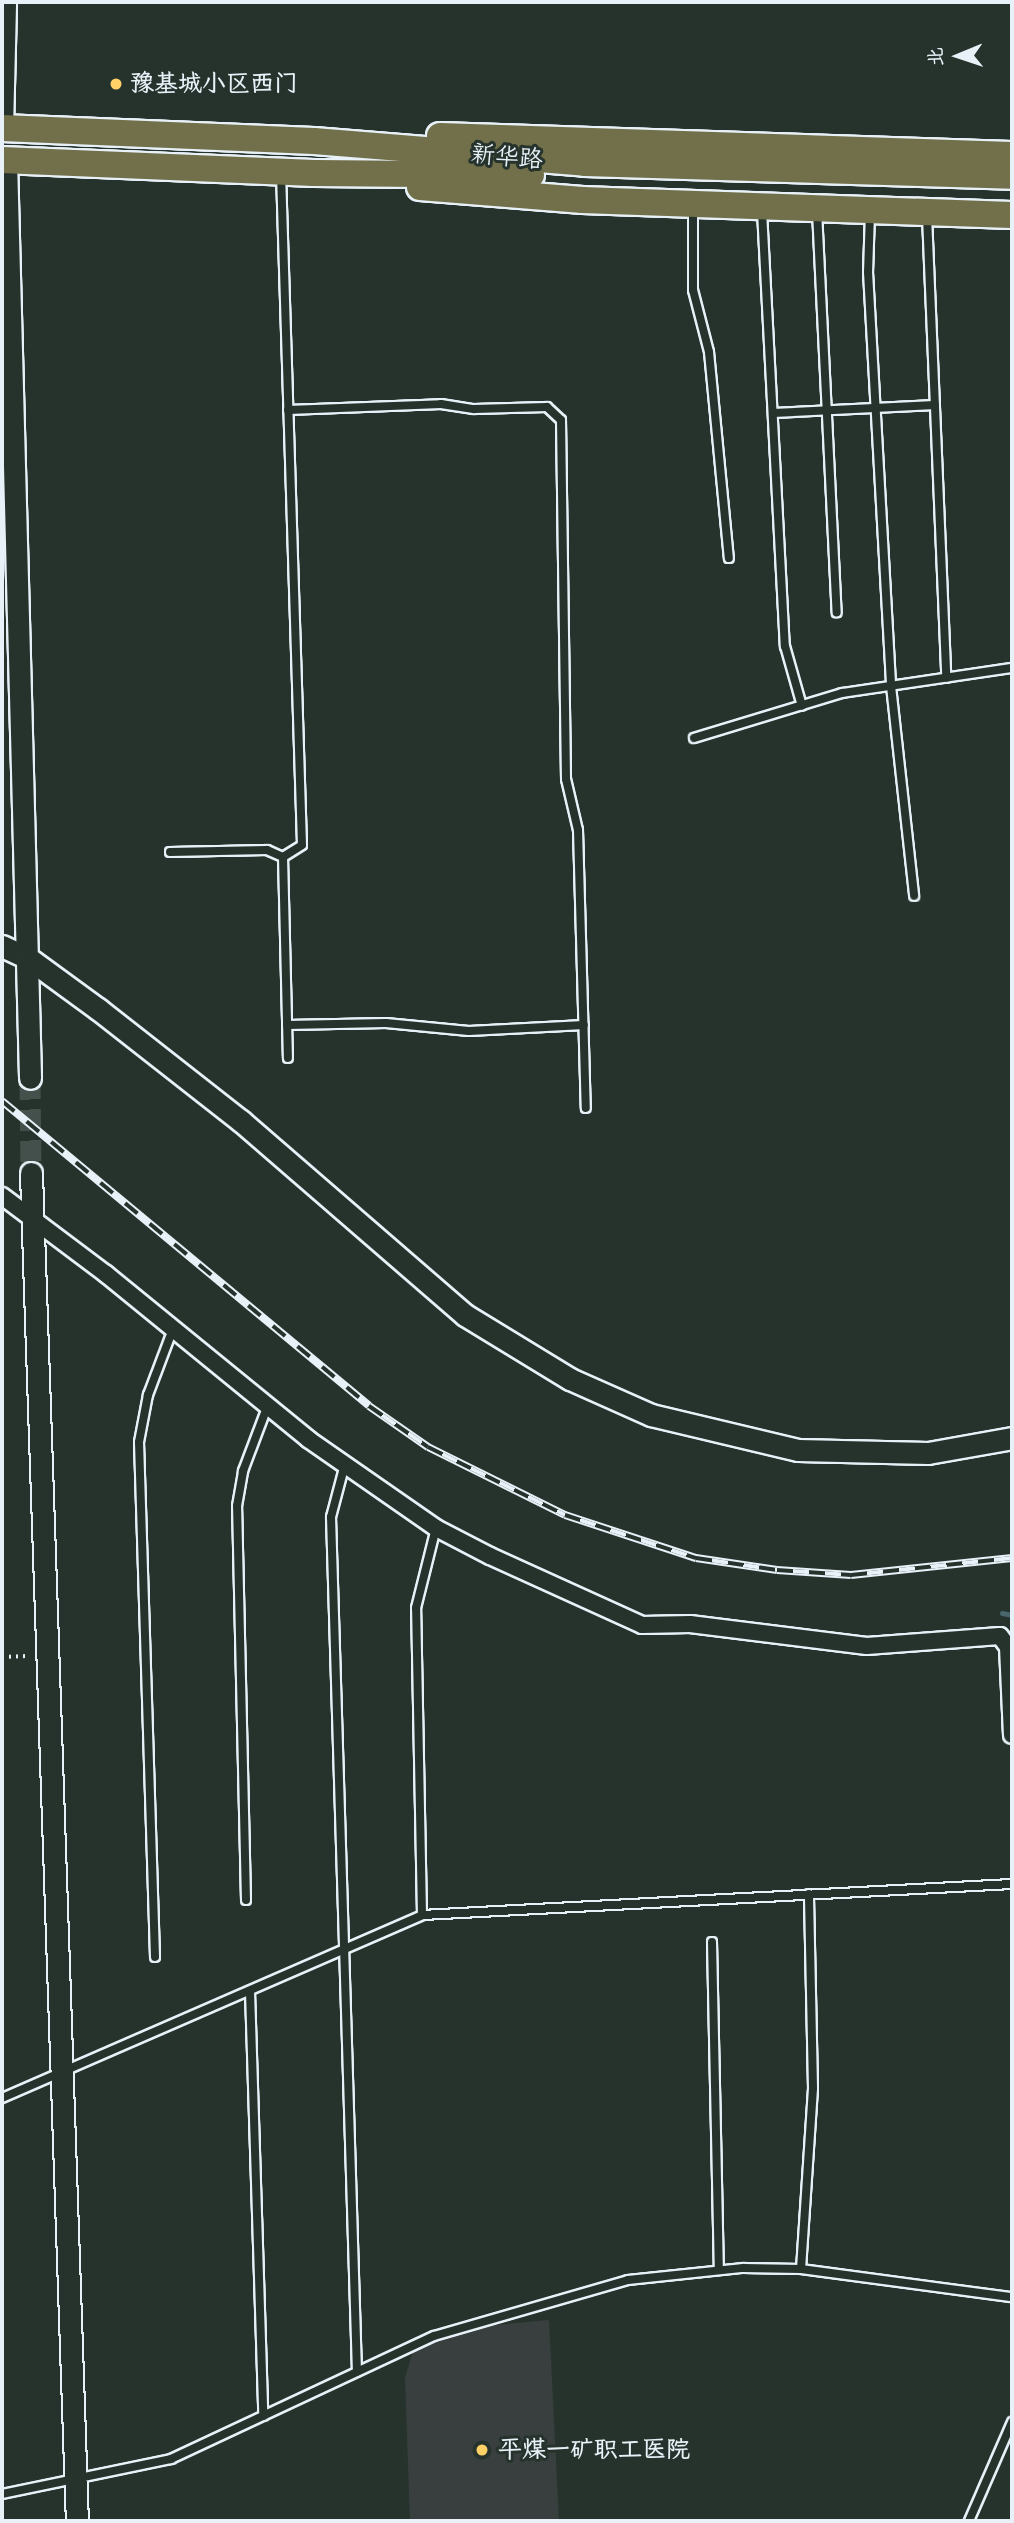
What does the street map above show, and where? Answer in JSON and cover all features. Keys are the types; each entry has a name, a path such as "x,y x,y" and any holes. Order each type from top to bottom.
{"main road":[{"name":"新华路","path":"3,128 314,141 585,169 1012,187"},
{"path":"314,141 463,135 1012,155"},
{"name":"新华路","path":"4,160 314,173 585,169 1012,176"},
{"path":"314,173 465,194 1012,215"}],"street":[{"path":"3,128 8,2"},
{"path":"4,160 30,1078"},
{"path":"2,946 27,958 241,1121 465,1315 570,1379 651,1415 798,1450 928,1453 1012,1438"},
{"path":"31,1173 45,1655 63,2073 77,2521"},
{"path":"2,1196 345,1464 436,1528 642,1625 690,1624 867,1646 1000,1636 1008,1647 1012,1735"}],"lane":[{"path":"281,171 302,845 283,857"},
{"path":"693,204 693,290 709,352 729,558"},
{"path":"762,207 785,646 802,706"},
{"path":"817,208 837,613"},
{"path":"870,210 868,272 891,686 914,896"},
{"path":"927,212 946,678"},
{"path":"288,410 441,404 547,407 561,421 566,779 578,830 586,1108"},
{"path":"772,413 935,405"},
{"path":"694,738 842,693 1012,668"},
{"path":"170,852 267,849 283,857"},
{"path":"283,857 288,1058"},
{"path":"287,1025 386,1023 469,1031 584,1026"},
{"path":"155,1957 139,1441 148,1395 173,1329"},
{"path":"246,1900 237,1506 243,1471 268,1405"},
{"path":"345,1464 331,1517 357,2372"},
{"path":"422,1916 416,1608 436,1528"},
{"path":"2,2098 422,1916 1012,1884"},
{"path":"801,2269 813,2088 809,1895"},
{"path":"712,1942 719,2270"},
{"path":"250,1991 263,2416"},
{"path":"2,2494 76,2482 171,2459 434,2336 551,2300 628,2280 719,2270 801,2269 1012,2297"},
{"path":"969,2521 1012,2423"}],"path":[{"path":"2,1657 45,1655"}],"shaded area":[{"name":"平煤一矿职工医院","path":"549,2320 559,2521 410,2521 405,2378 413,2351 474,2327"}],"waterway":[{"path":"1002,1613 1012,1615"}],"tunnel":[{"path":"30,1078 31,1173"}],"railway":[{"path":"2,1101 369,1406 428,1447 565,1515 696,1558 777,1570 851,1575 1012,1558"}],"place":[{"name":"豫基城小区西门","path":"116,84"},
{"name":"平煤一矿职工医院","path":"482,2450"}]}
